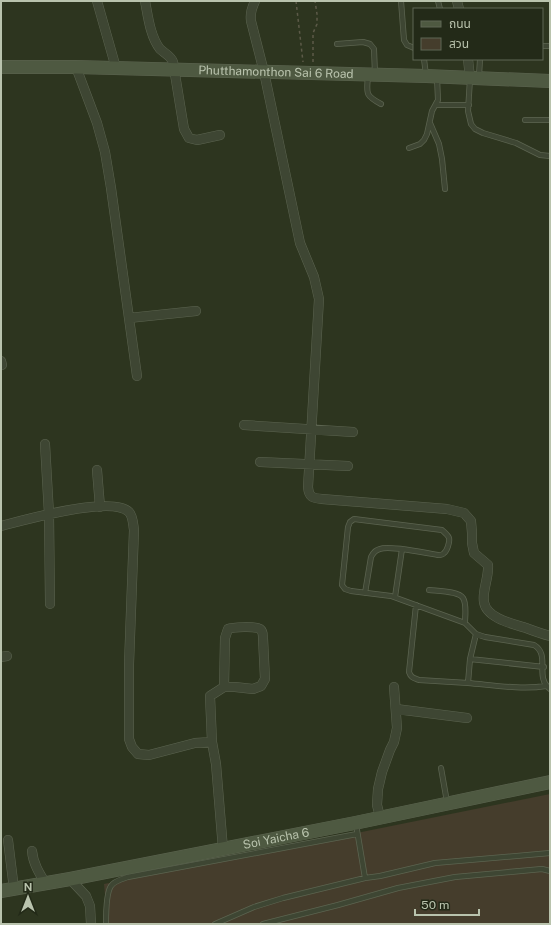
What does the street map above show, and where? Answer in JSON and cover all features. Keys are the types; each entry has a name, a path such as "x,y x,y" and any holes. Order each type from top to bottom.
{"street":[{"path":"97,1 116,68"},
{"path":"145,1 153,34 159,48 172,59 184,129 189,138 196,140 220,135"},
{"path":"255,1 250,15 250,21 264,72 300,243 314,277 319,299 308,487 309,494 313,498 447,509 464,513 470,521 474,553 488,565 484,592 486,610 504,622 550,636"},
{"path":"468,60 475,78"},
{"name":"Phutthamonthon Sai 6 Road","path":"1,67 76,67 431,76 550,81"},
{"path":"76,67 97,123 105,152 137,376"},
{"path":"129,318 196,311"},
{"path":"244,425 353,432"},
{"path":"45,444 50,514 50,604"},
{"path":"260,462 348,466"},
{"path":"97,470 100,507"},
{"path":"1,526 50,514 86,508 105,506 122,508 129,512 132,518 134,530 129,672 129,739 132,747 138,754 149,755 195,743 212,742"},
{"path":"223,848 212,742 210,696 224,687 254,689 261,686 265,678 263,638 260,629 228,629 224,638 224,687"},
{"path":"380,817 378,789 382,772 394,742 397,728 394,687"},
{"path":"396,709 467,718"},
{"name":"Soi Yaicha 6","path":"7,890 46,884 223,848 356,828 380,817 550,782"},
{"path":"7,890 8,840"},
{"path":"32,851 32,858 46,884"},
{"path":"70,879 86,896 90,906 91,924"}],"lane":[{"path":"401,1 404,40 407,45 413,48"},
{"path":"337,44 363,42 370,44 374,49 372,75 367,92 369,96 381,104"},
{"path":"409,148 420,144 424,140 430,123 432,111 438,100 424,60"},
{"path":"480,60 468,111 471,124 475,129 483,133 516,143 540,155 550,156"},
{"path":"436,105 469,105"},
{"path":"525,120 550,120"},
{"path":"430,123 439,144 445,189"},
{"path":"365,593 371,557 374,552 381,548 402,549 438,555 443,554 446,552 449,538 442,530 354,519 348,526 342,585 345,589 351,591 365,593 395,597 412,603 465,623 476,634 534,645 543,652 545,658 544,677 548,688 419,680 412,678 409,672 416,605"},
{"path":"395,597 402,549"},
{"path":"430,590 456,593 464,598 465,623"},
{"path":"468,683 470,659 476,634"},
{"path":"470,659 544,667"},
{"path":"441,768 447,803"},
{"path":"106,924 108,892 111,885 117,881 128,877 356,828 366,878"},
{"path":"215,924 254,907 366,878 436,863 550,852"},
{"path":"262,924 426,882 455,877 542,869 550,871"}],"path":[{"path":"296,1 308,74"},
{"path":"308,74 313,33 317,24 316,1"}],"green space":[{"path":"550,794 550,924 106,924 107,916 104,884"}]}
